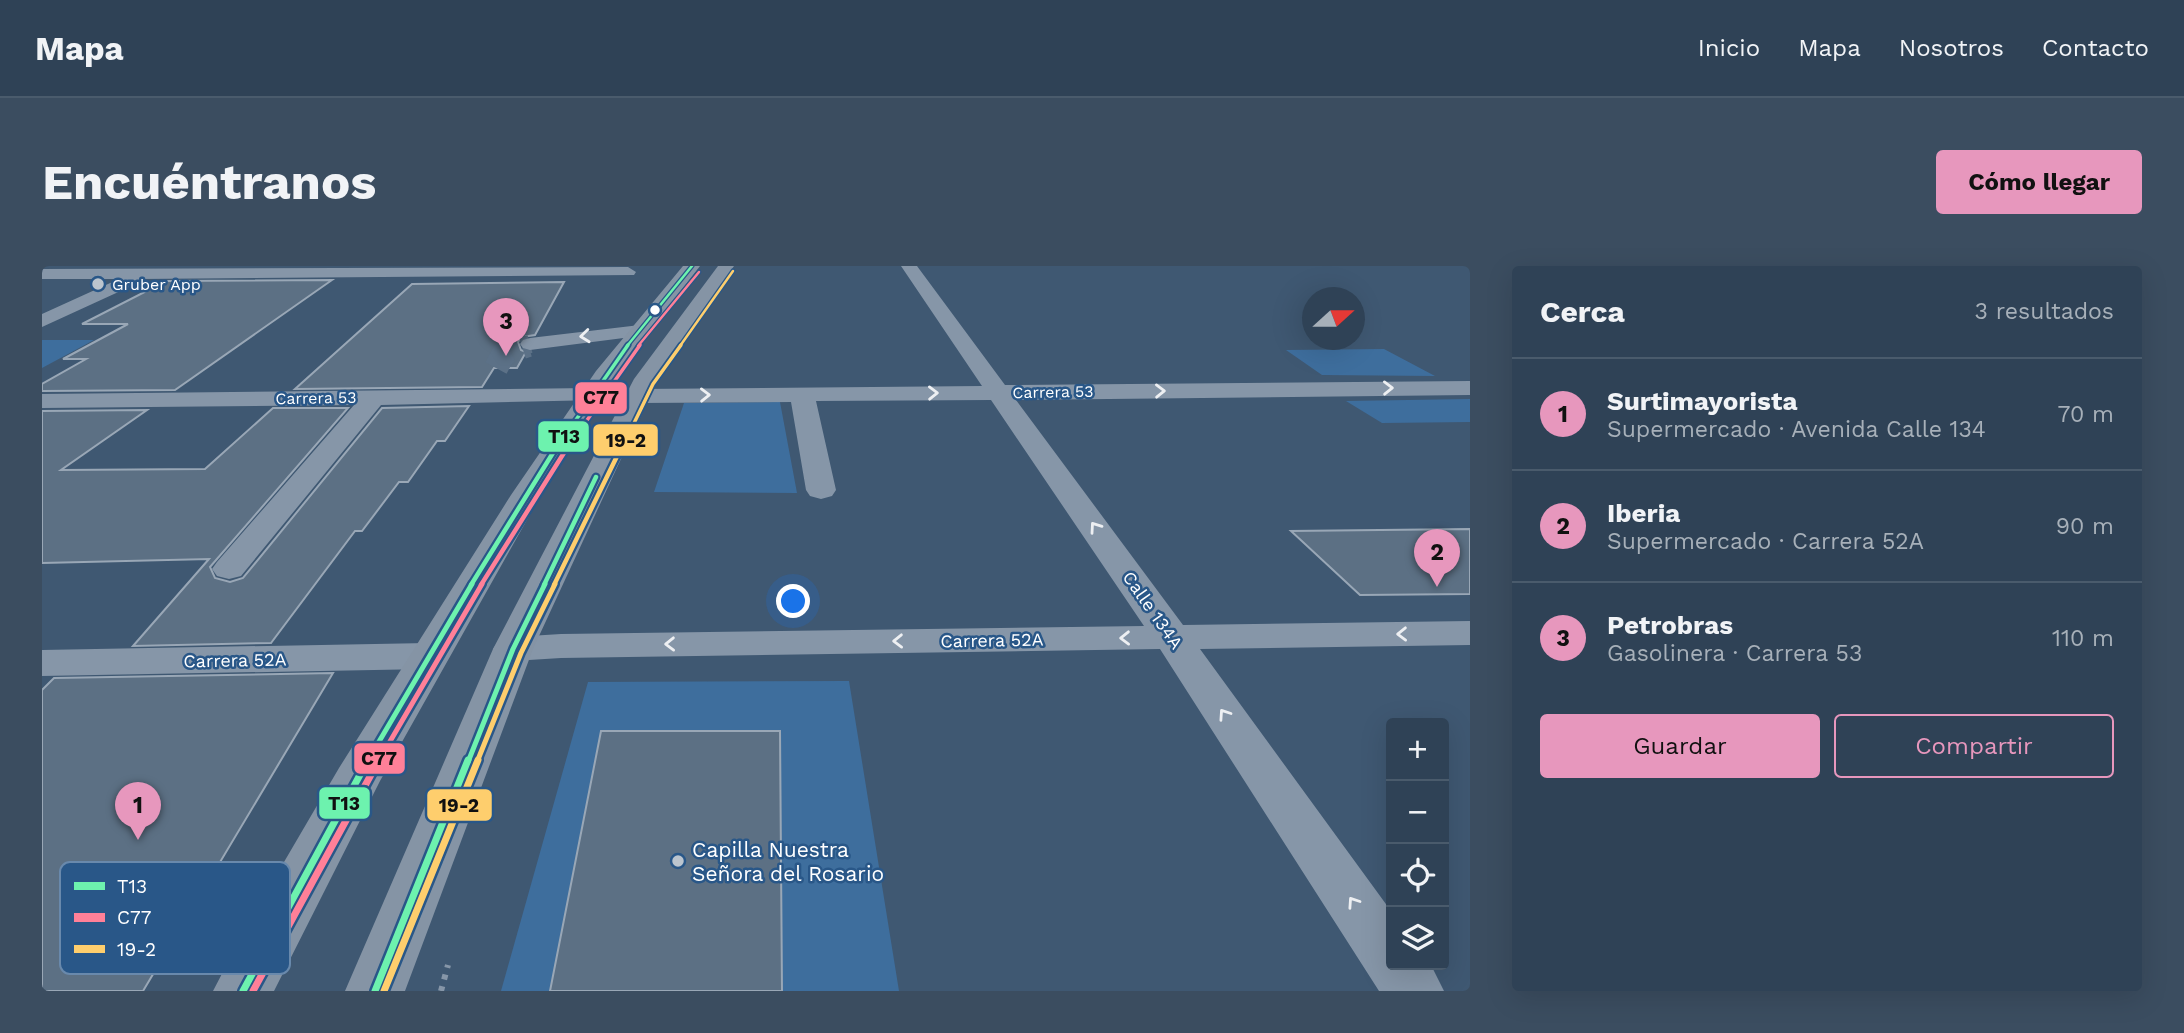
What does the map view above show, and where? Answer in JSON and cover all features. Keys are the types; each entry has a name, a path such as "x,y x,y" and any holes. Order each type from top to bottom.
{"main road":[{"path":"290,906 428,656 590,395 692,266"},
{"path":"375,991 513,649 637,396 726,266"},
{"path":"243,991 252,974"}],"street":[{"path":"42,268 48,266"},
{"path":"42,321 160,266"},
{"name":"Calle 134A","path":"909,266 1001,392 1386,951"},
{"path":"42,274 628,272"},
{"path":"530,344 640,331"},
{"name":"Carrera 53","path":"42,401 374,397 485,386 590,395"},
{"name":"Carrera 53","path":"637,396 1470,388"},
{"path":"802,394 821,490"},
{"path":"229,569 374,397"},
{"name":"Carrera 52A","path":"513,649 561,646 1470,633"},
{"name":"Carrera 52A","path":"42,663 428,656"},
{"path":"1399,970 1414,991"}],"shaded area":[{"path":"42,340 94,340 42,368"},
{"path":"1384,349 1435,376 1322,375 1286,350 1365,350"},
{"path":"1470,399 1470,422 1382,423 1346,401"},
{"path":"780,402 797,493 654,492 684,403"},
{"path":"849,681 899,991 501,991 588,682"}],"building":[{"path":"332,280 175,390 42,391 42,384 86,359 63,359 128,324 82,324 166,281"},
{"path":"564,282 535,335 522,337 518,342 521,350 526,352 517,368 494,368 482,387 295,389 412,284"},
{"path":"469,406 445,441 437,441 408,482 399,482 362,531 355,531 271,643 133,646 209,559 42,563 42,411 147,410 61,470 205,469 273,408 348,408 210,567 215,578 230,582 243,578 382,408"},
{"path":"1470,529 1470,594 1360,595 1291,531"},
{"path":"333,673 220,862 60,862 60,974 153,974 143,991 42,991 42,690 54,678"},
{"name":"Capilla Nuestra Señora del Rosario","path":"601,731 780,731 782,991 550,991"}],"tunnel":[{"path":"523,346 530,344"},
{"path":"496,368 504,353 528,345"}],"transit line":[{"name":"T13","path":"290,903 381,737 520,504 601,382 692,266"},
{"name":"19-2","path":"384,991 521,653 653,384 733,271"},
{"name":"C77","path":"290,921 389,741 527,510 608,388 699,272"},
{"name":"T13","path":"375,991 513,649 596,477"},
{"name":"T13","path":"243,991 252,974"},
{"name":"C77","path":"253,991 262,974"}],"place":[{"name":"Gruber App","path":"98,284"},
{"name":"Petrobras","path":"506,356"},
{"name":"Iberia","path":"1437,587"},
{"name":"Surtimayorista","path":"138,840"},
{"name":"Capilla Nuestra Señora del Rosario","path":"678,861"}]}
